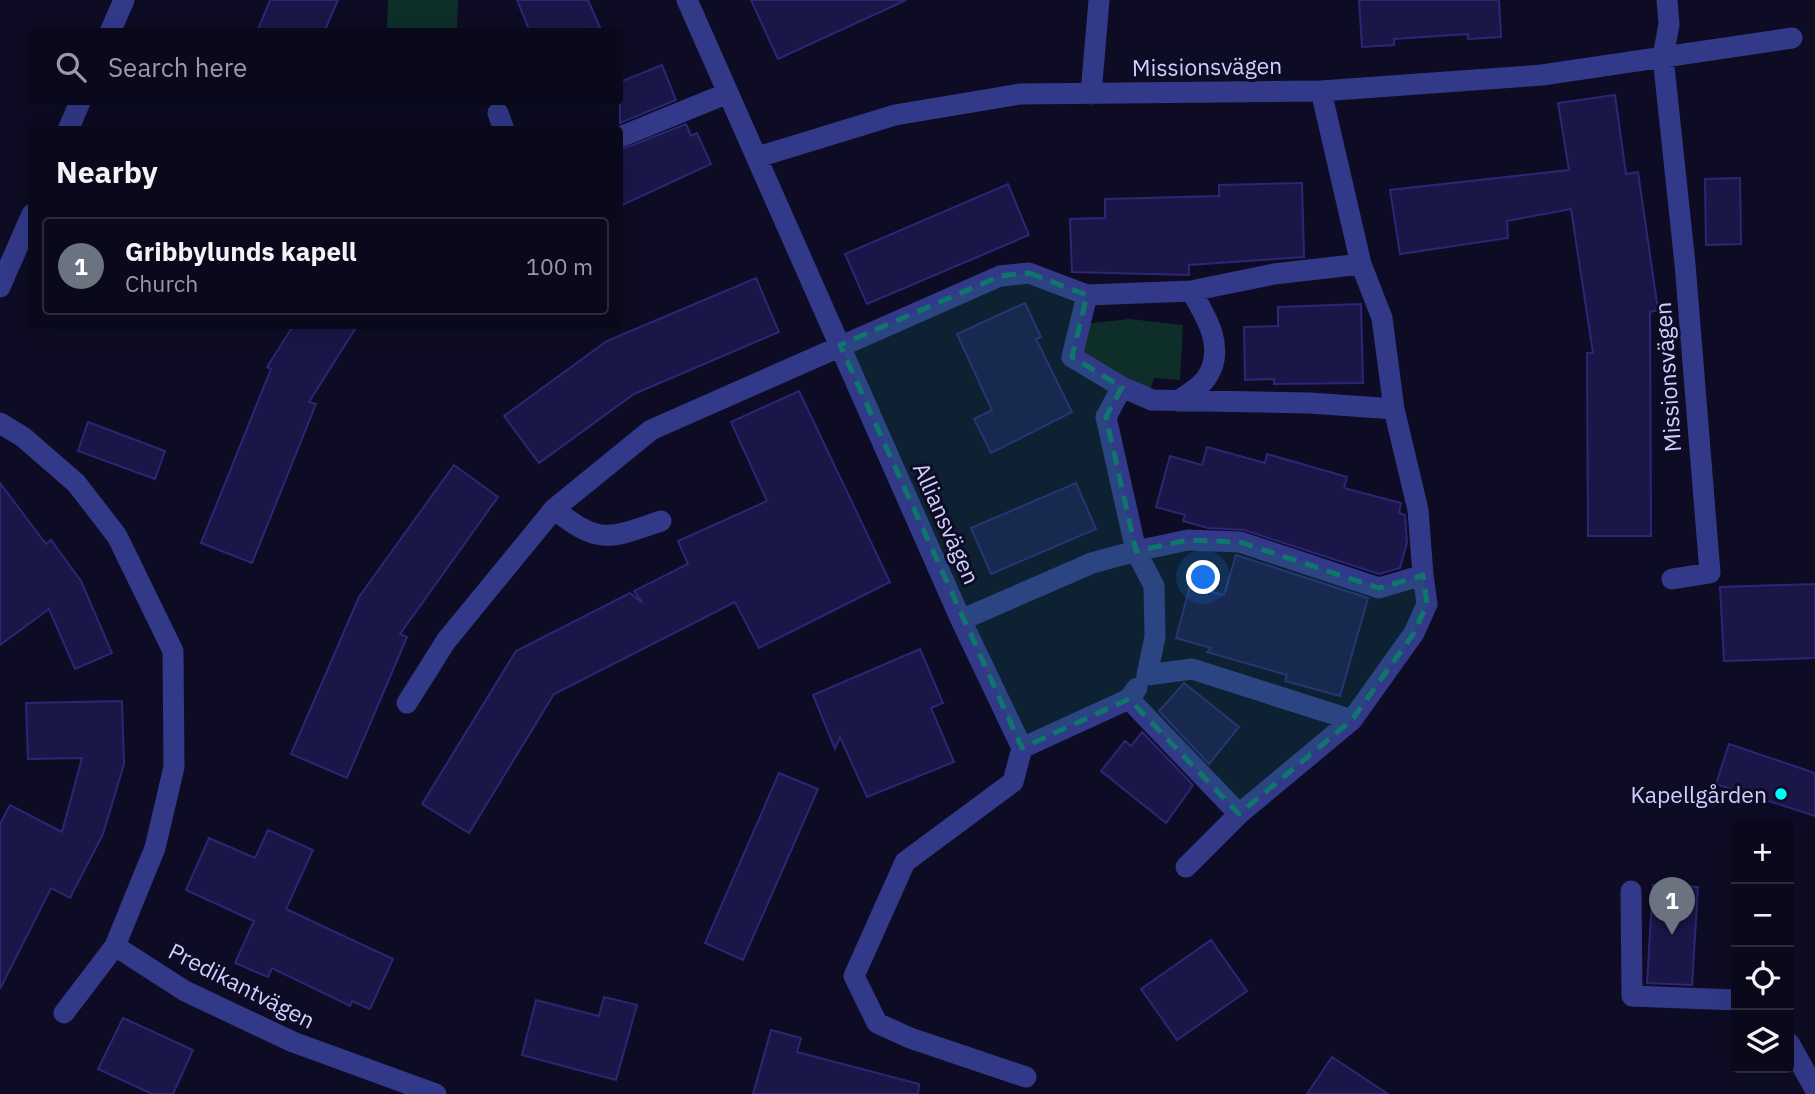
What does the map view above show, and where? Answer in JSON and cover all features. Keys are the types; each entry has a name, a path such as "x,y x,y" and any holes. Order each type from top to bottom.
{"street":[{"path":"112,28 124,0"},
{"name":"Alliansvägen","path":"687,0 961,620 1022,748"},
{"path":"1091,94 1099,0"},
{"path":"1663,57 1670,24 1667,0"},
{"name":"Missionsvägen","path":"758,157 895,115 1020,94 1321,91 1542,75 1792,38"},
{"name":"Missionsvägen","path":"1663,57 1685,264 1710,573 1672,579"},
{"path":"1185,867 1239,814 1353,720 1414,634 1427,604 1418,510 1394,409 1382,318 1361,264 1321,91"},
{"path":"623,136 728,93"},
{"path":"70,126 79,105"},
{"path":"0,287 28,223"},
{"path":"407,703 446,641 554,509 651,430 1000,276 1030,273 1087,295 1191,291 1274,274 1361,264"},
{"path":"1178,401 1207,378 1216,348 1208,318 1191,291"},
{"path":"1087,295 1072,357 1122,387 1152,400 1310,403 1394,409"},
{"path":"1026,1077 910,1038 877,1023 854,976 905,862 1013,782 1022,748 1129,699 1147,675 1155,637 1154,586 1136,551 1106,417 1122,387"},
{"path":"0,424 23,436 76,482 117,536 173,651 174,767 155,848 115,946 64,1013"},
{"path":"554,509 579,529 613,537 661,521"},
{"path":"961,620 1092,563 1188,540 1240,542 1379,589 1423,575"},
{"path":"1147,675 1192,669 1353,720"},
{"path":"1129,699 1239,814"},
{"path":"1631,891 1632,996 1731,1000"},
{"name":"Predikantvägen","path":"115,946 186,991 293,1042 436,1094"},
{"path":"1794,1053 1815,1089"}],"highlighted area":[{"path":"1029,273 1087,295 1072,357 1122,387 1106,417 1136,551 1188,540 1240,542 1379,588 1423,575 1427,604 1414,633 1352,720 1239,814 1129,699 1022,748 840,345 1000,276"}],"green space":[{"path":"388,0 458,0 457,28 387,28"},
{"path":"1129,319 1183,325 1180,380 1154,378 1150,390 1084,355 1085,324"}],"building":[{"path":"270,0 338,0 326,28 259,28"},
{"path":"517,0 588,0 600,28 528,28"},
{"path":"751,0 906,0 778,59"},
{"path":"1359,0 1499,0 1501,37 1468,39 1468,34 1394,39 1394,45 1362,47"},
{"path":"662,65 676,100 620,123 623,81"},
{"path":"1615,95 1626,174 1638,172 1658,310 1650,312 1651,536 1588,536 1587,353 1593,353 1571,209 1507,221 1508,238 1400,254 1390,190 1569,170 1558,103"},
{"path":"686,124 691,136 697,133 711,164 623,205 623,149"},
{"path":"1740,178 1741,244 1706,245 1705,179"},
{"path":"1302,183 1304,257 1189,265 1189,275 1072,272 1070,219 1105,218 1105,199 1219,196 1219,185"},
{"path":"1008,184 1029,235 867,304 845,254"},
{"path":"756,278 779,332 634,394 539,463 504,416 607,341"},
{"path":"1025,303 1041,337 1036,339 1072,412 991,453 974,419 992,410 957,334"},
{"path":"1361,304 1363,383 1274,384 1274,379 1245,380 1244,327 1278,326 1278,307"},
{"path":"291,329 355,329 309,402 316,404 252,563 201,543 271,369 267,367"},
{"path":"799,391 890,582 759,648 735,602 554,694 469,833 422,804 516,651 630,593 643,603 634,591 688,564 678,541 767,501 731,422"},
{"path":"88,422 165,451 155,479 78,451"},
{"path":"1207,447 1265,463 1267,454 1347,477 1344,488 1401,503 1399,513 1405,515 1407,543 1400,568 1379,574 1244,530 1208,528 1183,521 1185,515 1156,507 1170,456 1202,465"},
{"path":"454,465 498,497 400,634 407,637 347,778 291,754 359,597"},
{"path":"0,483 46,544 51,540 81,581 112,653 75,669 49,609 0,645"},
{"path":"1076,483 1096,529 991,574 971,528"},
{"path":"1236,555 1368,598 1340,696 1285,681 1287,675 1207,652 1211,648 1176,638 1190,586 1224,595"},
{"path":"1815,584 1815,658 1724,661 1720,587"},
{"path":"920,649 943,703 931,708 954,762 867,797 840,737 835,749 813,695"},
{"path":"1184,683 1239,727 1209,764 1159,711"},
{"path":"122,701 124,764 103,834 70,898 51,888 0,989 0,824 10,805 62,832 82,758 28,759 26,703"},
{"path":"1142,732 1193,785 1166,823 1101,771 1125,741 1131,746"},
{"name":"Kapellgården","path":"1729,744 1815,773 1815,816 1716,784"},
{"path":"779,773 818,789 743,960 705,943"},
{"path":"268,830 313,850 286,909 393,959 370,1009 352,1001 350,1006 272,968 268,977 235,963 254,921 186,890 209,838 255,858"},
{"path":"1653,885 1698,887 1692,985 1647,983"},
{"path":"1211,940 1247,991 1177,1040 1141,989"},
{"path":"604,997 637,1005 616,1080 522,1055 536,1000 599,1016"},
{"path":"123,1018 193,1050 173,1094 152,1094 98,1069"},
{"path":"771,1030 801,1038 797,1052 919,1084 918,1094 753,1094"},
{"path":"1332,1057 1388,1094 1307,1094"}],"place":[{"name":"Kapellgården","path":"1781,794"},
{"name":"Gribbylunds kapell","path":"1672,935"}]}
